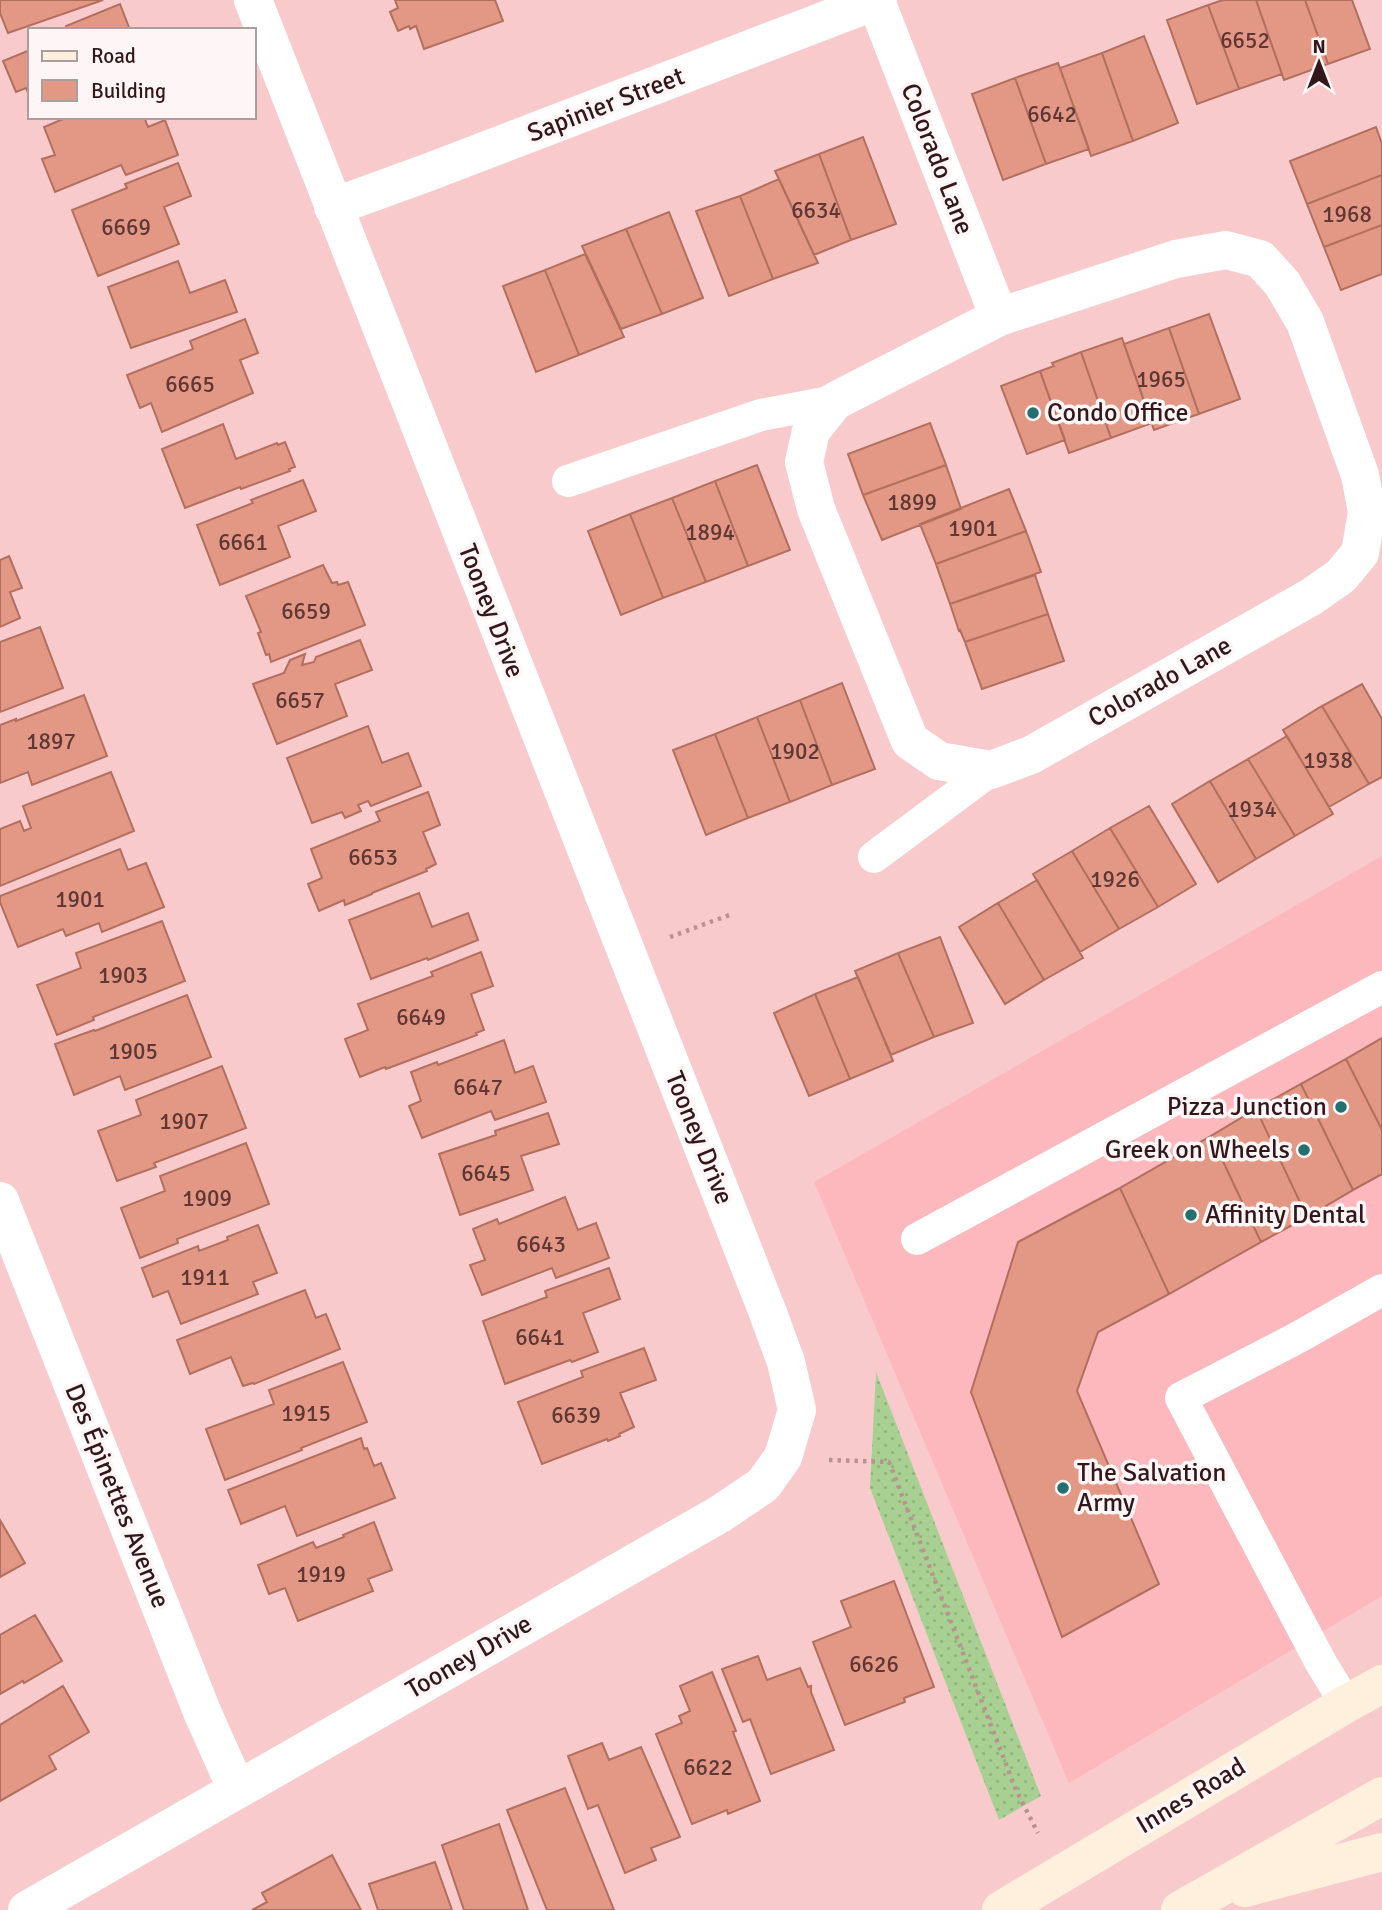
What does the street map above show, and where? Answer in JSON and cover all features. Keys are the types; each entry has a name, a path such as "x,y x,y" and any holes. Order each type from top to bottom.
{"main road":[{"name":"Innes Road","path":"1001,1910 1382,1684"},
{"path":"1192,1907 1382,1796"},
{"path":"1192,1907 1382,1852"}],"street":[{"name":"Tooney Drive","path":"27,1910 720,1514 763,1485 783,1457 797,1410 786,1362 253,0"},
{"name":"Sapinier Street","path":"333,207 877,1"},
{"name":"Colorado Lane","path":"877,1 999,317"},
{"name":"Colorado Lane","path":"1226,250 1259,259 1282,283 1305,323 1360,475 1367,512 1360,553 1340,576 1311,597 1031,755 991,770 939,761 910,741 816,509 804,462 811,431 835,401 999,317 1176,259 1226,250"},
{"name":"Des Épinettes Avenue","path":"0,1201 203,1714 237,1790"}],"lane":[{"path":"568,481 761,415 835,401"},
{"path":"874,857 991,770"},
{"path":"917,1240 1382,987"},
{"path":"1346,1704 1321,1663 1181,1398 1382,1290"}],"path":[{"path":"626,954 732,915"},
{"path":"783,1457 889,1462 1016,1790 1038,1832 1038,1887"}],"shaded area":[{"path":"1382,856 1382,1596 1069,1783 814,1182"}],"green space":[{"path":"876,1372 1041,1796 999,1820 870,1488"}],"building":[{"path":"0,0 103,0 8,33 0,13"},
{"path":"395,0 495,0 503,21 424,49 416,26 398,31 390,12 398,8"},
{"path":"1223,0 1256,0 1282,74 1239,89 1208,5"},
{"path":"1256,0 1305,0 1328,64 1284,80"},
{"path":"1305,0 1352,0 1370,49 1328,64"},
{"path":"120,4 129,28 66,28"},
{"path":"1208,5 1239,89 1197,104 1167,20"},
{"path":"1144,36 1178,123 1133,141 1102,53"},
{"path":"28,51 28,92 26,88 16,92 3,61"},
{"path":"1102,53 1133,141 1091,156 1060,68"},
{"path":"1058,63 1089,149 1046,164 1015,78"},
{"path":"1015,78 1046,164 1003,180 972,94"},
{"path":"63,119 145,119 148,127 165,120 178,155 126,175 121,165 55,192 42,159 55,155 44,127"},
{"path":"1376,127 1382,144 1382,175 1307,204 1290,161"},
{"path":"863,137 896,224 851,240 819,154"},
{"path":"819,154 851,240 814,255 775,171"},
{"path":"178,163 191,196 164,207 179,244 98,276 72,210 127,188 125,184"},
{"path":"1382,175 1382,225 1324,247 1307,204"},
{"path":"779,179 818,263 773,279 740,196"},
{"path":"740,196 773,279 729,296 696,211"},
{"path":"669,212 703,298 662,314 626,229"},
{"path":"1382,225 1382,274 1341,290 1324,247"},
{"path":"626,229 662,314 621,329 582,246"},
{"path":"585,254 624,337 579,355 545,270"},
{"path":"178,261 190,293 225,280 237,312 131,348 108,287"},
{"path":"545,270 579,355 536,372 503,286"},
{"path":"1209,314 1240,399 1199,414 1169,328"},
{"path":"245,319 258,353 240,360 253,393 162,432 151,403 140,408 127,375 193,349 190,341"},
{"path":"1169,328 1199,414 1154,430 1124,344"},
{"path":"1122,338 1152,423 1111,438 1081,352"},
{"path":"1081,352 1111,438 1069,453 1040,371 1054,366 1052,363"},
{"name":"Condo Office","path":"1040,371 1065,440 1027,454 1001,386"},
{"path":"930,423 946,465 863,495 848,454"},
{"path":"223,424 236,459 285,442 295,467 185,508 162,449"},
{"path":"757,465 790,550 748,566 715,481"},
{"path":"946,465 961,509 882,540 863,495"},
{"path":"303,480 316,511 278,526 290,557 220,585 197,525"},
{"path":"715,481 748,566 706,582 672,498"},
{"path":"1009,489 1026,531 936,564 920,524"},
{"path":"672,498 706,582 663,598 630,514"},
{"path":"630,514 663,598 621,615 588,531"},
{"path":"1026,531 1041,572 950,604 936,564"},
{"path":"9,556 22,588 10,592 20,618 0,627 0,560"},
{"path":"323,565 332,583 337,582 338,585 348,582 365,625 271,662 269,654 266,655 258,633 261,632 246,596"},
{"path":"1035,575 1048,614 965,642 950,604"},
{"path":"1048,614 1064,661 982,689 965,642"},
{"path":"40,627 63,688 0,712 0,642"},
{"path":"360,640 372,670 335,684 347,716 277,744 253,684 284,673 290,660 305,654 302,665 314,662 316,657"},
{"path":"842,683 875,769 832,785 800,700"},
{"path":"1362,684 1382,719 1382,777 1369,784 1322,706"},
{"path":"84,695 107,756 32,785 28,772 0,783 0,725"},
{"path":"800,700 832,785 790,802 757,717"},
{"path":"1322,706 1369,784 1329,807 1283,730"},
{"path":"757,717 790,802 748,818 715,734"},
{"path":"368,726 382,763 408,753 421,786 371,806 368,801 358,805 361,811 345,818 342,812 312,823 287,758"},
{"path":"715,734 748,818 706,835 673,750"},
{"path":"1287,736 1333,814 1295,836 1248,759"},
{"path":"1248,759 1295,836 1256,859 1210,781"},
{"path":"111,772 134,831 0,886 0,829 20,821 24,831 31,828 23,806"},
{"path":"1210,781 1256,859 1218,882 1172,804"},
{"path":"428,792 440,825 423,832 436,864 426,869 427,871 345,905 344,900 319,911 308,884 322,878 311,849 380,821 376,812"},
{"path":"1149,806 1196,884 1158,907 1110,828"},
{"path":"1110,828 1158,907 1119,929 1072,851"},
{"path":"120,849 128,870 146,863 164,907 102,932 99,923 66,936 63,929 18,947 0,896"},
{"path":"1072,851 1119,929 1080,952 1033,874"},
{"path":"1037,880 1083,958 1044,980 998,903"},
{"path":"419,893 432,927 468,913 478,940 371,979 349,920"},
{"path":"998,903 1044,980 1005,1004 959,927"},
{"path":"162,921 185,981 93,1017 94,1020 57,1035 37,985 81,968 76,953"},
{"path":"940,937 973,1023 934,1037 898,953"},
{"path":"481,952 493,986 471,994 484,1030 476,1033 477,1035 360,1077 345,1039 368,1030 358,1004 433,976 431,972"},
{"path":"898,953 934,1037 891,1055 855,971"},
{"path":"858,977 893,1061 850,1079 815,994"},
{"path":"815,994 850,1079 809,1096 774,1013"},
{"path":"187,995 211,1057 125,1090 120,1076 74,1095 55,1044"},
{"path":"1382,1038 1382,1130 1346,1059"},
{"path":"504,1040 515,1073 533,1066 546,1102 495,1120 491,1111 422,1138 409,1106 421,1101 411,1072 437,1062 438,1065"},
{"name":"Pizza Junction","path":"1346,1059 1382,1130 1382,1174 1353,1190 1301,1084"},
{"path":"222,1066 246,1128 154,1163 156,1167 117,1181 98,1131 141,1115 136,1100"},
{"name":"Greek on Wheels","path":"1301,1084 1353,1190 1307,1217 1256,1109"},
{"path":"1256,1109 1307,1217 1261,1242 1211,1136"},
{"path":"548,1113 559,1144 521,1156 533,1190 460,1215 439,1154 496,1135 495,1131"},
{"name":"Affinity Dental","path":"1211,1136 1261,1242 1169,1294 1120,1188"},
{"path":"246,1143 269,1204 177,1239 178,1243 140,1258 121,1208 165,1191 160,1176"},
{"name":"The Salvation Army","path":"1120,1188 1169,1294 1098,1332 1077,1391 1159,1584 1062,1637 971,1392 1018,1242"},
{"path":"565,1197 578,1230 596,1223 609,1258 556,1278 552,1268 482,1295 470,1265 485,1260 473,1229 497,1219 499,1224"},
{"path":"258,1225 277,1273 253,1282 258,1294 181,1324 168,1291 153,1297 142,1268 198,1246 199,1251"},
{"path":"609,1268 620,1299 583,1313 598,1352 505,1384 483,1321 547,1297 545,1291"},
{"path":"305,1290 316,1318 326,1314 340,1349 243,1386 231,1357 190,1374 177,1340"},
{"path":"644,1348 656,1380 620,1393 634,1427 608,1441 607,1439 542,1464 518,1402 583,1377 581,1371"},
{"path":"343,1362 367,1422 225,1480 206,1429 274,1404 269,1390"},
{"path":"361,1438 374,1466 381,1463 395,1498 297,1536 285,1506 241,1524 228,1490"},
{"path":"0,1520 25,1563 0,1577"},
{"path":"374,1522 392,1570 368,1579 373,1591 298,1621 285,1588 269,1594 258,1565 313,1542 316,1548"},
{"path":"894,1581 934,1687 904,1698 905,1702 845,1725 813,1642 851,1627 841,1601"},
{"path":"35,1615 62,1661 0,1694 0,1635"},
{"path":"758,1656 767,1680 800,1668 808,1687 811,1686 834,1750 771,1774 750,1719 743,1722 722,1669"},
{"path":"712,1672 760,1801 692,1824 656,1734 682,1723 679,1716 690,1711 680,1686"},
{"path":"63,1686 89,1732 49,1756 56,1769 0,1801 0,1725"},
{"path":"602,1743 609,1760 641,1747 680,1837 651,1848 656,1860 625,1873 598,1805 588,1809 568,1756"},
{"path":"565,1788 614,1910 547,1910 507,1810"},
{"path":"499,1824 528,1910 464,1910 442,1845"},
{"path":"332,1855 361,1910 252,1910 267,1902 262,1893"},
{"path":"435,1862 452,1910 378,1910 369,1884"}],"place":[{"name":"Condo Office","path":"1033,413"},
{"name":"Pizza Junction","path":"1341,1107"},
{"name":"Greek on Wheels","path":"1304,1150"},
{"name":"Affinity Dental","path":"1191,1215"},
{"name":"The Salvation Army","path":"1063,1488"}]}
